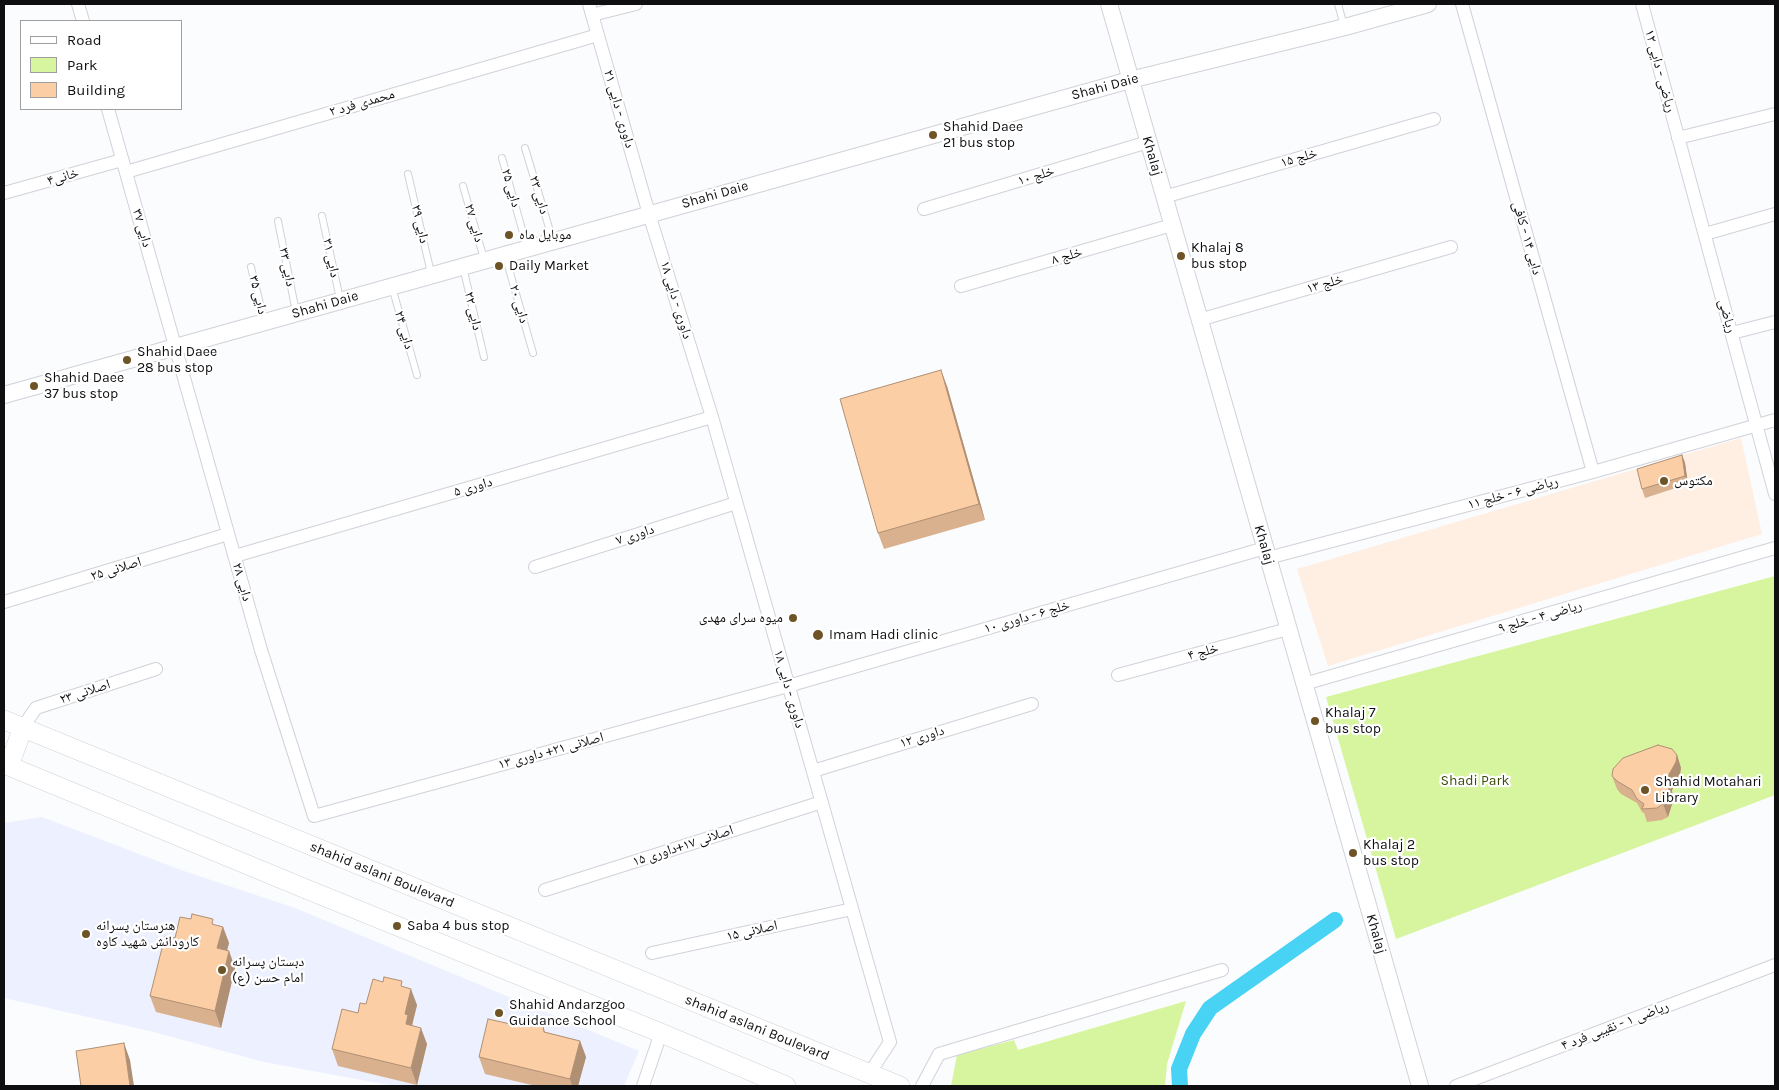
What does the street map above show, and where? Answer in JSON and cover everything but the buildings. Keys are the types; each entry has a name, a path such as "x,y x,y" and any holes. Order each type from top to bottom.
{"main road":[{"name":"shahid aslani Boulevard","path":"4,720 900,1086"},
{"path":"23,728 6,765 786,1086"}],"street":[{"path":"78,4 83,20"},
{"path":"591,10 636,4"},
{"name":"Khalaj","path":"1109,4 1420,1086"},
{"name":"دایی ۱۴ - کافی","path":"1462,4 1593,472"},
{"name":"ریاضی - دایی ۱۲","path":"1642,4 1678,138"},
{"name":"Shahi Daie","path":"4,395 1130,80 1345,27 1418,5"},
{"name":"داوری - دایی ۲۱","path":"591,10 649,214"},
{"name":"محمدی فرد ۲","path":"124,166 598,35"},
{"name":"دایی ۳۷","path":"108,110 175,347"},
{"path":"1678,138 1775,114"},
{"name":"خلج ۱۵","path":"1164,197 1434,119"},
{"name":"ریاضی","path":"1678,138 1775,494"},
{"name":"خلج ۱۰","path":"924,209 1148,142"},
{"name":"خانی۴","path":"4,193 124,166"},
{"name":"داوری - دایی ۱۸","path":"649,214 712,417 890,1042 869,1074"},
{"path":"1704,234 1775,214"},
{"name":"خلج ۸","path":"961,286 1172,225"},
{"name":"خلج ۱۳","path":"1200,320 1451,247"},
{"path":"1732,334 1775,322"},
{"name":"دایی ۲۸","path":"175,347 261,650 314,816"},
{"name":"داوری ۵","path":"235,556 712,417"},
{"name":"ریاضی ۶ - خلج ۱۱","path":"1266,553 1593,472 1775,420"},
{"name":"داوری ۷","path":"535,567 736,503"},
{"name":"اصلانی ۲۵","path":"4,602 228,534"},
{"name":"ریاضی ۴ - خلج ۹","path":"1304,684 1775,548"},
{"name":"خلج ۶ - داوری ۱۰","path":"788,686 1266,553"},
{"name":"خلج ۴","path":"1118,675 1288,629"},
{"name":"اصلانی ۲۳","path":"23,728 36,708 156,669"},
{"name":"اصلانی ۲۱+ داوری ۱۳","path":"314,816 788,686"},
{"name":"داوری ۱۲","path":"812,771 1032,704"},
{"name":"اصلانی ۱۷+داوری ۱۵","path":"545,890 822,802"},
{"name":"اصلانی ۱۵","path":"652,953 852,909"},
{"name":"ریاضی ۱ - نقیبی فرد ۴","path":"1456,1086 1775,965"},
{"path":"922,1086 939,1054 1222,970"},
{"path":"643,1086 661,1033"}],"lane":[{"path":"1338,4 1345,27"},
{"name":"دایی ۲۳","path":"525,148 552,241"},
{"name":"دایی ۲۵","path":"502,158 528,248"},
{"name":"دایی ۲۹","path":"408,174 432,275"},
{"name":"دایی ۲۷","path":"463,186 484,260"},
{"name":"دایی ۳۱","path":"322,216 340,300"},
{"name":"دایی ۳۳","path":"278,221 296,313"},
{"name":"دایی ۲۰","path":"505,254 533,354"},
{"name":"دایی ۲۲","path":"462,266 484,356"},
{"name":"دایی ۳۵","path":"251,268 264,322"},
{"name":"دایی ۲۴","path":"391,286 417,375"}],"shaded area":[{"path":"1741,438 1762,534 1328,666 1297,569"},
{"path":"42,817 181,870 295,908 639,1051 624,1086 394,1086 264,1062 150,1031 4,998 4,823"}],"green space":[{"name":"Shadi Park","path":"1775,576 1775,795 1396,939 1326,697"},
{"path":"1186,1001 1167,1064 1165,1086 951,1086 957,1055 1014,1040 1018,1050"}],"waterway":[{"path":"1180,1086 1179,1069 1193,1034 1210,1008 1335,920"}],"place":[{"name":"Shahid Daee 21 bus stop","path":"933,135"},
{"name":"موبایل ماه","path":"509,235"},
{"name":"Khalaj 8 bus stop","path":"1181,256"},
{"name":"Daily Market","path":"499,266"},
{"name":"Shahid Daee 28 bus stop","path":"127,360"},
{"name":"Shahid Daee 37 bus stop","path":"34,386"},
{"name":"مکتوس","path":"1664,481"},
{"name":"میوه سرای مهدی","path":"793,618"},
{"name":"Imam Hadi clinic","path":"818,635"},
{"name":"Khalaj 7 bus stop","path":"1315,721"},
{"name":"Shahid Motahari Library","path":"1645,790"},
{"name":"Khalaj 2 bus stop","path":"1353,853"},
{"name":"Saba 4 bus stop","path":"397,926"},
{"name":"هنرستان پسرانه کارودانش شهید کاوه","path":"86,934"},
{"name":"دبستان پسرانه امام حسن (ع)","path":"222,970"},
{"name":"Shahid Andarzgoo Guidance School","path":"499,1013"}]}
